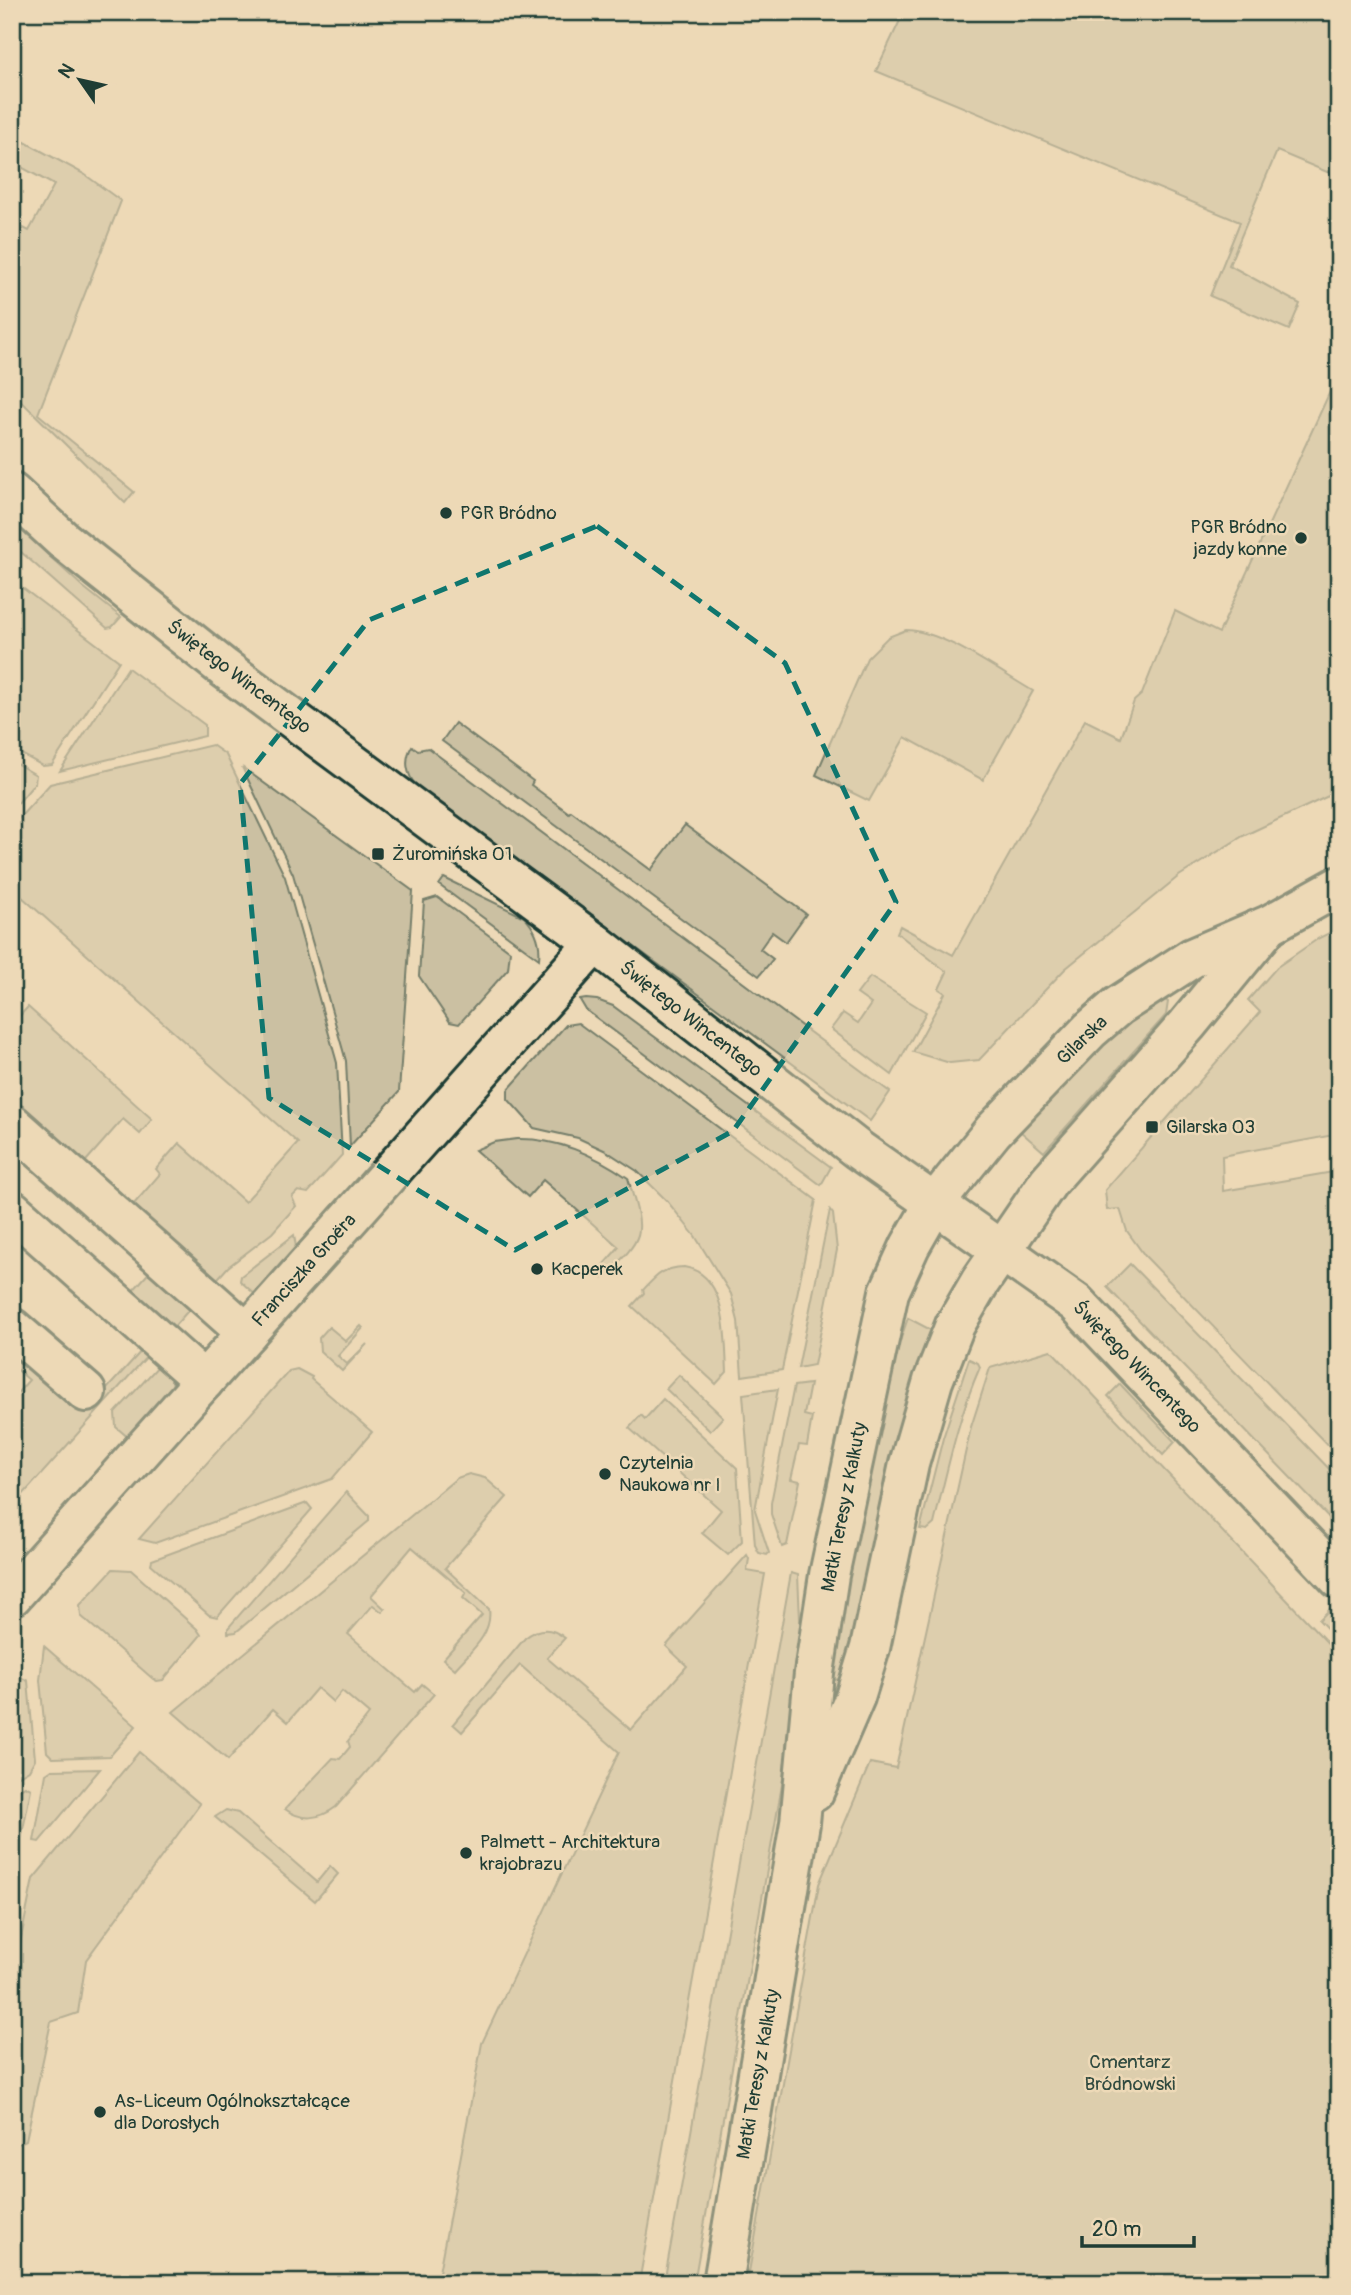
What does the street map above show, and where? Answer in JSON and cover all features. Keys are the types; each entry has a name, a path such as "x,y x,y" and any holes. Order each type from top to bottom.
{"street":[{"name":"Świętego Wincentego","path":"12,493 63,540 223,668 595,943 846,1142 1065,1294 1090,1316 1339,1579"},
{"name":"Gilarska","path":"934,1204 993,1131 1090,1030 1118,1006 1192,958 1269,925 1339,886"},
{"name":"Gilarska","path":"1002,1251 1049,1181 1186,1025 1269,925"},
{"name":"Franciszka Groëra","path":"12,1596 595,943"},
{"path":"12,1124 247,1334"},
{"name":"Matki Teresy z Kalkuty","path":"723,2283 800,1823 814,1673 829,1576 889,1292 910,1246 934,1204"},
{"path":"16,1221 204,1381"},
{"name":"Matki Teresy z Kalkuty","path":"800,1823 855,1697 866,1660 909,1464 933,1381 955,1325 1002,1251"},
{"path":"12,1328 86,1392"}],"highlighted area":[{"path":"597,526 785,663 896,902 733,1131 515,1250 269,1098 240,784 369,620"}],"green space":[{"path":"904,12 1339,12 1339,177 1277,151 1229,265 1300,304 1289,330 1210,296 1240,222 876,71"},
{"path":"12,135 84,174 121,201 38,414 134,492 125,503 12,392 12,222 29,231 54,185 12,162"},
{"path":"1339,372 1339,791 1243,836 1179,876 1065,969 979,1060 950,1063 913,1052 945,993 939,989 947,972 897,933 900,926 953,955 1085,720 1121,738 1134,701 1142,694 1175,611 1219,633"},
{"path":"12,522 82,586 121,617 112,627 107,628 12,544"},
{"path":"12,580 119,661 52,765 43,766 12,749"},
{"path":"906,630 953,644 1033,691 983,780 905,737 869,801 816,775 867,658 888,637"},
{"path":"128,668 205,725 205,736 60,771"},
{"path":"455,723 533,781 531,785 651,870 685,825 806,914 786,942 772,932 760,949 773,959 759,976 442,741"},
{"path":"212,745 226,755 285,877 337,1063 342,1155 308,1193 298,1191 292,1197 296,1206 272,1233 228,1267 211,1286 127,1212 160,1174 156,1169 179,1143 245,1202 298,1143 12,888 12,826 50,784"},
{"path":"412,746 418,750 428,748 890,1092 870,1121 417,786 407,767"},
{"path":"12,761 36,775 35,783 12,810"},
{"path":"242,767 413,891 399,1092 350,1146 346,1061 293,874"},
{"path":"444,878 524,917 537,936 539,959 439,885"},
{"path":"437,897 510,951 508,969 459,1024 450,1022 419,976 424,901"},
{"path":"1339,928 1339,1134 1222,1156 1223,1191 1339,1171 1339,1457 1145,1256 1127,1231 1120,1209 1107,1210 1105,1190 1260,1012 1248,1000 1277,967 1319,938"},
{"path":"870,977 926,1012 892,1075 831,1029 843,1013 858,1023 871,1004 857,994"},
{"path":"1155,998 1168,1002 1166,1015 1044,1152 1020,1131 1088,1059"},
{"path":"580,1000 613,1006 831,1167 821,1185 586,1010"},
{"path":"28,1007 152,1119 140,1134 123,1119 79,1169 12,1109 12,1024"},
{"path":"578,1023 816,1200 782,1370 742,1376 738,1321 731,1294 695,1236 667,1201 637,1171 606,1151 578,1138 534,1128 508,1099 508,1090 566,1025"},
{"path":"517,1139 547,1141 576,1150 628,1178 637,1212 638,1234 628,1252 603,1278 597,1272 619,1247 543,1180 528,1197 475,1150 494,1142"},
{"path":"830,1210 833,1214 837,1250 814,1365 798,1368"},
{"path":"294,1235 297,1253 258,1297 240,1281 241,1276"},
{"path":"1130,1264 1339,1479 1339,1528 1107,1287"},
{"path":"154,1267 195,1303 171,1330 130,1294"},
{"path":"684,1267 698,1272 709,1282 721,1309 727,1372 716,1384 632,1306 660,1273"},
{"path":"908,1318 931,1330 908,1394 842,1675 832,1681 836,1612 883,1390"},
{"path":"361,1326 363,1328 338,1356 347,1364 367,1344 342,1371 320,1351 319,1338 329,1327 346,1341"},
{"path":"143,1349 149,1354 12,1507 12,1399 29,1380 12,1365 12,1352 15,1350 86,1412"},
{"name":"Cmentarz Bródnowski","path":"1051,1350 1339,1655 1339,2283 747,2283 819,1884 870,1763 896,1768 971,1427 990,1368"},
{"path":"969,1359 980,1367 959,1425 934,1524 927,1530 920,1529 943,1438"},
{"path":"160,1364 172,1377 173,1392 130,1439 116,1427 115,1413"},
{"path":"297,1369 312,1377 311,1379 372,1432 332,1479 155,1543 139,1539 289,1371"},
{"path":"679,1375 723,1417 710,1431 666,1389"},
{"path":"810,1384 804,1415 812,1417 807,1446 799,1445 791,1479 800,1481 787,1545 782,1547 771,1514 771,1503 794,1386"},
{"path":"1120,1384 1175,1442 1163,1455 1108,1396"},
{"path":"778,1389 755,1510 769,1553 767,1555 759,1553 755,1545 743,1394"},
{"path":"663,1399 737,1468 742,1541 728,1555 702,1533 721,1510 629,1428 641,1415 645,1419"},
{"path":"469,1474 485,1478 507,1497 445,1568 489,1609 484,1634 455,1669 443,1659 482,1615 463,1598 466,1593 412,1547 371,1596 385,1609 382,1612 373,1605 348,1634 415,1692 422,1684 434,1694 336,1807 317,1817 291,1813 285,1809 333,1758 340,1759 350,1747 348,1741 369,1714 342,1691 333,1702 317,1688 288,1722 273,1709 228,1760 173,1712 457,1478"},
{"path":"346,1492 369,1516 369,1521 236,1632 228,1633 228,1628"},
{"path":"307,1503 312,1509 217,1617 209,1615 151,1564 152,1560"},
{"path":"747,1555 747,1571 765,1574 639,2283 437,2283 482,2043 619,1752 520,1665 462,1732 453,1724 525,1638 545,1630 565,1638 547,1658 631,1730 687,1666 666,1646"},
{"path":"113,1569 131,1570 201,1635 163,1680 153,1679 81,1616 80,1605"},
{"path":"791,1573 798,1575 801,1641 785,1768 694,2283 664,2283"},
{"path":"1331,1608 1339,1615 1339,1641 1319,1620"},
{"path":"44,1646 136,1726 110,1756 53,1758 47,1752 40,1680"},
{"path":"18,1676 28,1681 35,1759 29,1770 12,1780 12,1682"},
{"path":"139,1752 200,1804 86,1960 78,2013 51,2022 26,2140 12,2147 12,1983 33,1879"},
{"path":"100,1769 39,1842 34,1841 46,1774 52,1770"},
{"path":"25,1786 31,1789 12,1874 12,1794"},
{"path":"226,1810 238,1813 317,1882 330,1866 338,1874 315,1901 215,1817"}],"place":[{"name":"PGR Bródno","path":"446,513"},
{"name":"PGR Bródno jazdy konne","path":"1301,538"},
{"name":"Żuromińska 01","path":"378,854"},
{"name":"Gilarska 03","path":"1152,1127"},
{"name":"Kacperek","path":"537,1269"},
{"name":"Czytelnia Naukowa nr I","path":"605,1474"},
{"name":"Palmett - Architektura krajobrazu","path":"466,1853"},
{"name":"As-Liceum Ogólnokształcące dla Dorosłych","path":"100,2112"}]}
